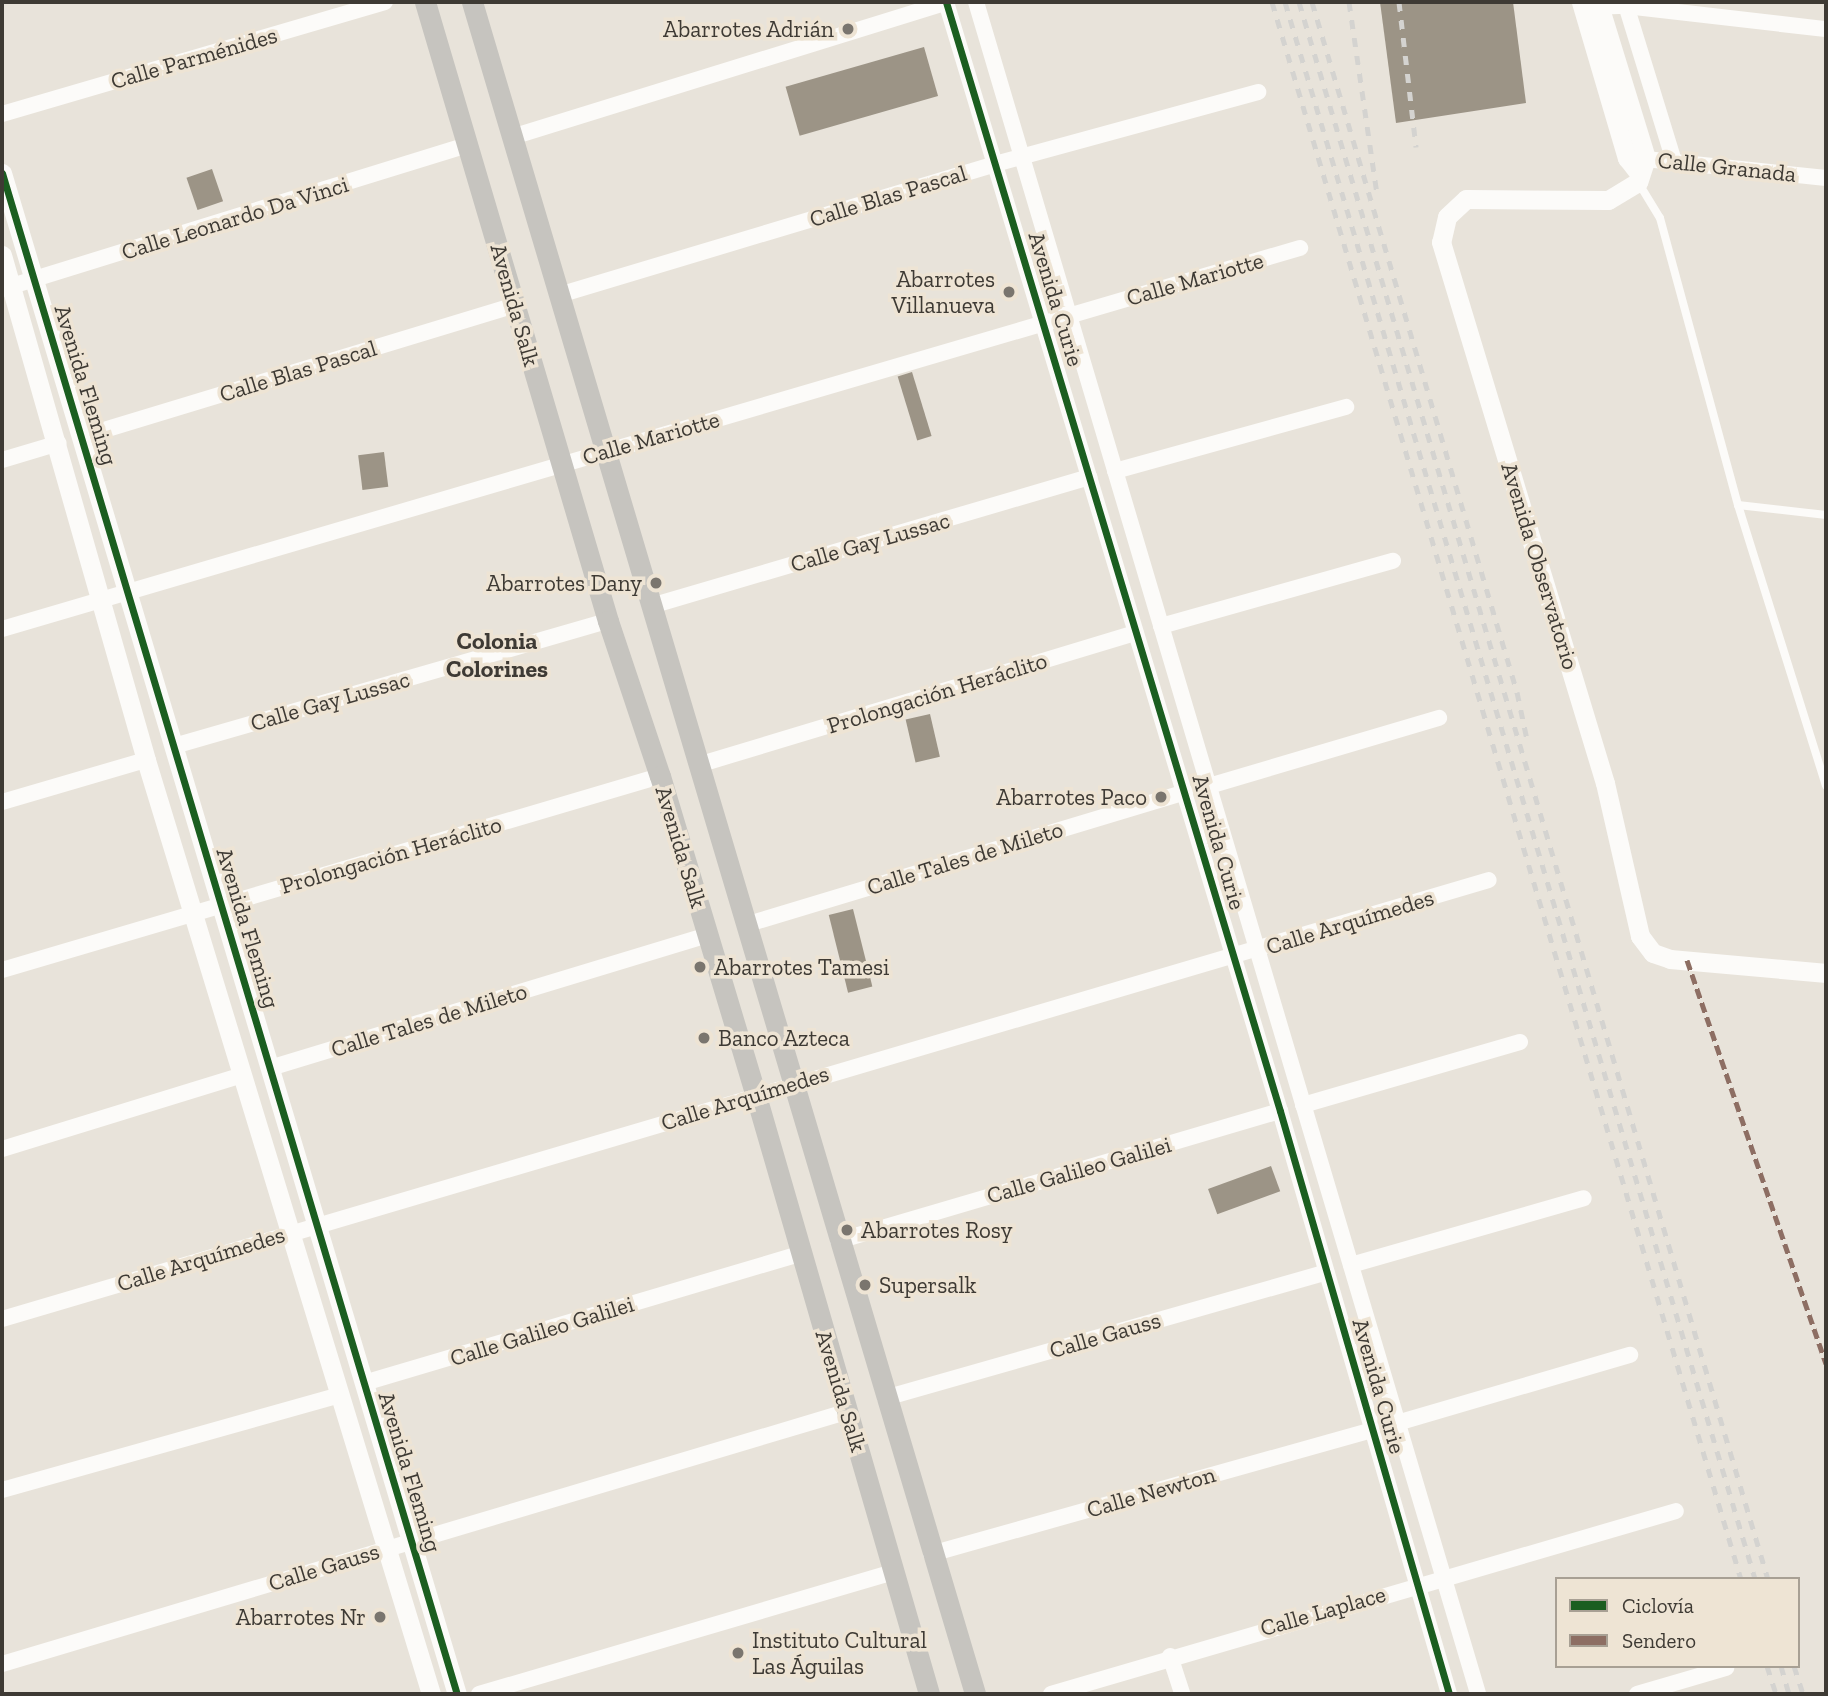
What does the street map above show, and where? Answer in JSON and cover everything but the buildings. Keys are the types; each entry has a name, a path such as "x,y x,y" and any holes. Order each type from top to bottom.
{"main road":[{"name":"Avenida Salk","path":"425,2 608,621 660,776 756,1096 929,1694"},
{"name":"Avenida Salk","path":"472,2 791,1084 975,1694"}],"street":[{"name":"Calle Parménides","path":"2,114 385,2"},
{"path":"512,137 946,2"},
{"name":"Avenida Curie","path":"946,2 1280,1111 1449,1694"},
{"name":"Avenida Curie","path":"976,2 1478,1694"},
{"path":"1637,167 1590,4 1625,4 1826,29"},
{"path":"1625,4 1674,161"},
{"name":"Calle Blas Pascal","path":"559,295 995,164 1258,92"},
{"name":"Calle Leonardo Da Vinci","path":"6,287 467,145"},
{"name":"Calle Granada","path":"1637,167 1674,161 1826,178"},
{"name":"Avenida Observatorio","path":"1637,167 1608,200 1466,199 1447,217 1441,242 1605,783 1640,936 1653,953 1670,959 1826,973"},
{"name":"Avenida Fleming","path":"2,173 457,1694"},
{"name":"Calle Mariotte","path":"2,629 1300,248"},
{"name":"Avenida Fleming","path":"2,255 6,287 59,443 146,760 431,1694"},
{"name":"Calle Blas Pascal","path":"81,437 515,305"},
{"path":"1115,471 1346,407"},
{"path":"2,460 59,443"},
{"name":"Calle Gay Lussac","path":"651,606 1089,477"},
{"path":"1161,626 1393,561"},
{"name":"Calle Gay Lussac","path":"174,746 608,621"},
{"name":"Prolongación Heráclito","path":"698,765 1136,633"},
{"path":"1209,786 1439,718"},
{"path":"2,802 146,760"},
{"name":"Prolongación Heráclito","path":"2,970 660,776"},
{"name":"Calle Tales de Mileto","path":"745,925 1185,792"},
{"name":"Calle Arquímedes","path":"2,1319 291,1231 1489,880"},
{"name":"Calle Tales de Mileto","path":"270,1068 708,935"},
{"path":"1303,1105 1520,1042"},
{"path":"2,1149 243,1075"},
{"name":"Calle Galileo Galilei","path":"838,1241 1280,1111"},
{"path":"1351,1265 1584,1198"},
{"name":"Calle Galileo Galilei","path":"364,1383 800,1254"},
{"name":"Calle Gauss","path":"885,1398 1325,1272"},
{"path":"1397,1423 1630,1355"},
{"path":"2,1490 341,1395"},
{"name":"Calle Gauss","path":"2,1664 849,1411"},
{"name":"Calle Newton","path":"931,1554 1371,1430"},
{"name":"Calle Laplace","path":"1052,1694 1170,1656 1418,1583 1676,1511"},
{"path":"479,1694 893,1572"},
{"path":"1170,1656 1182,1694"},
{"path":"1637,1694 1726,1668"}],"lane":[{"path":"1637,167 1660,218 1738,505 1826,785"},
{"path":"1738,505 1826,514"}],"railway":[{"path":"1272,2 1740,1577"},
{"path":"1285,2 1754,1577"},
{"path":"1299,2 1767,1577"},
{"path":"1312,2 1517,692 1528,744"},
{"path":"1349,2 1377,194"},
{"path":"1399,2 1416,147"},
{"path":"1768,1668 1776,1694"},
{"path":"1782,1668 1789,1694"},
{"path":"1795,1668 1803,1694"}],"marked path":[{"path":"1687,960 1826,1364"}],"cycle path":[{"path":"946,2 1280,1111 1449,1694"},
{"path":"2,173 457,1694"}],"place":[{"name":"Abarrotes Adrián","path":"848,29"},
{"name":"Abarrotes Villanueva","path":"1009,292"},
{"name":"Abarrotes Dany","path":"656,583"},
{"name":"Abarrotes Paco","path":"1161,797"},
{"name":"Abarrotes Tamesi","path":"700,967"},
{"name":"Banco Azteca","path":"704,1038"},
{"name":"Abarrotes Rosy","path":"847,1230"},
{"name":"Supersalk","path":"865,1285"},
{"name":"Abarrotes Nr","path":"380,1617"},
{"name":"Instituto Cultural Las Águilas","path":"738,1653"}],"district":[{"name":"Colonia Colorines","path":"497,655"}]}
